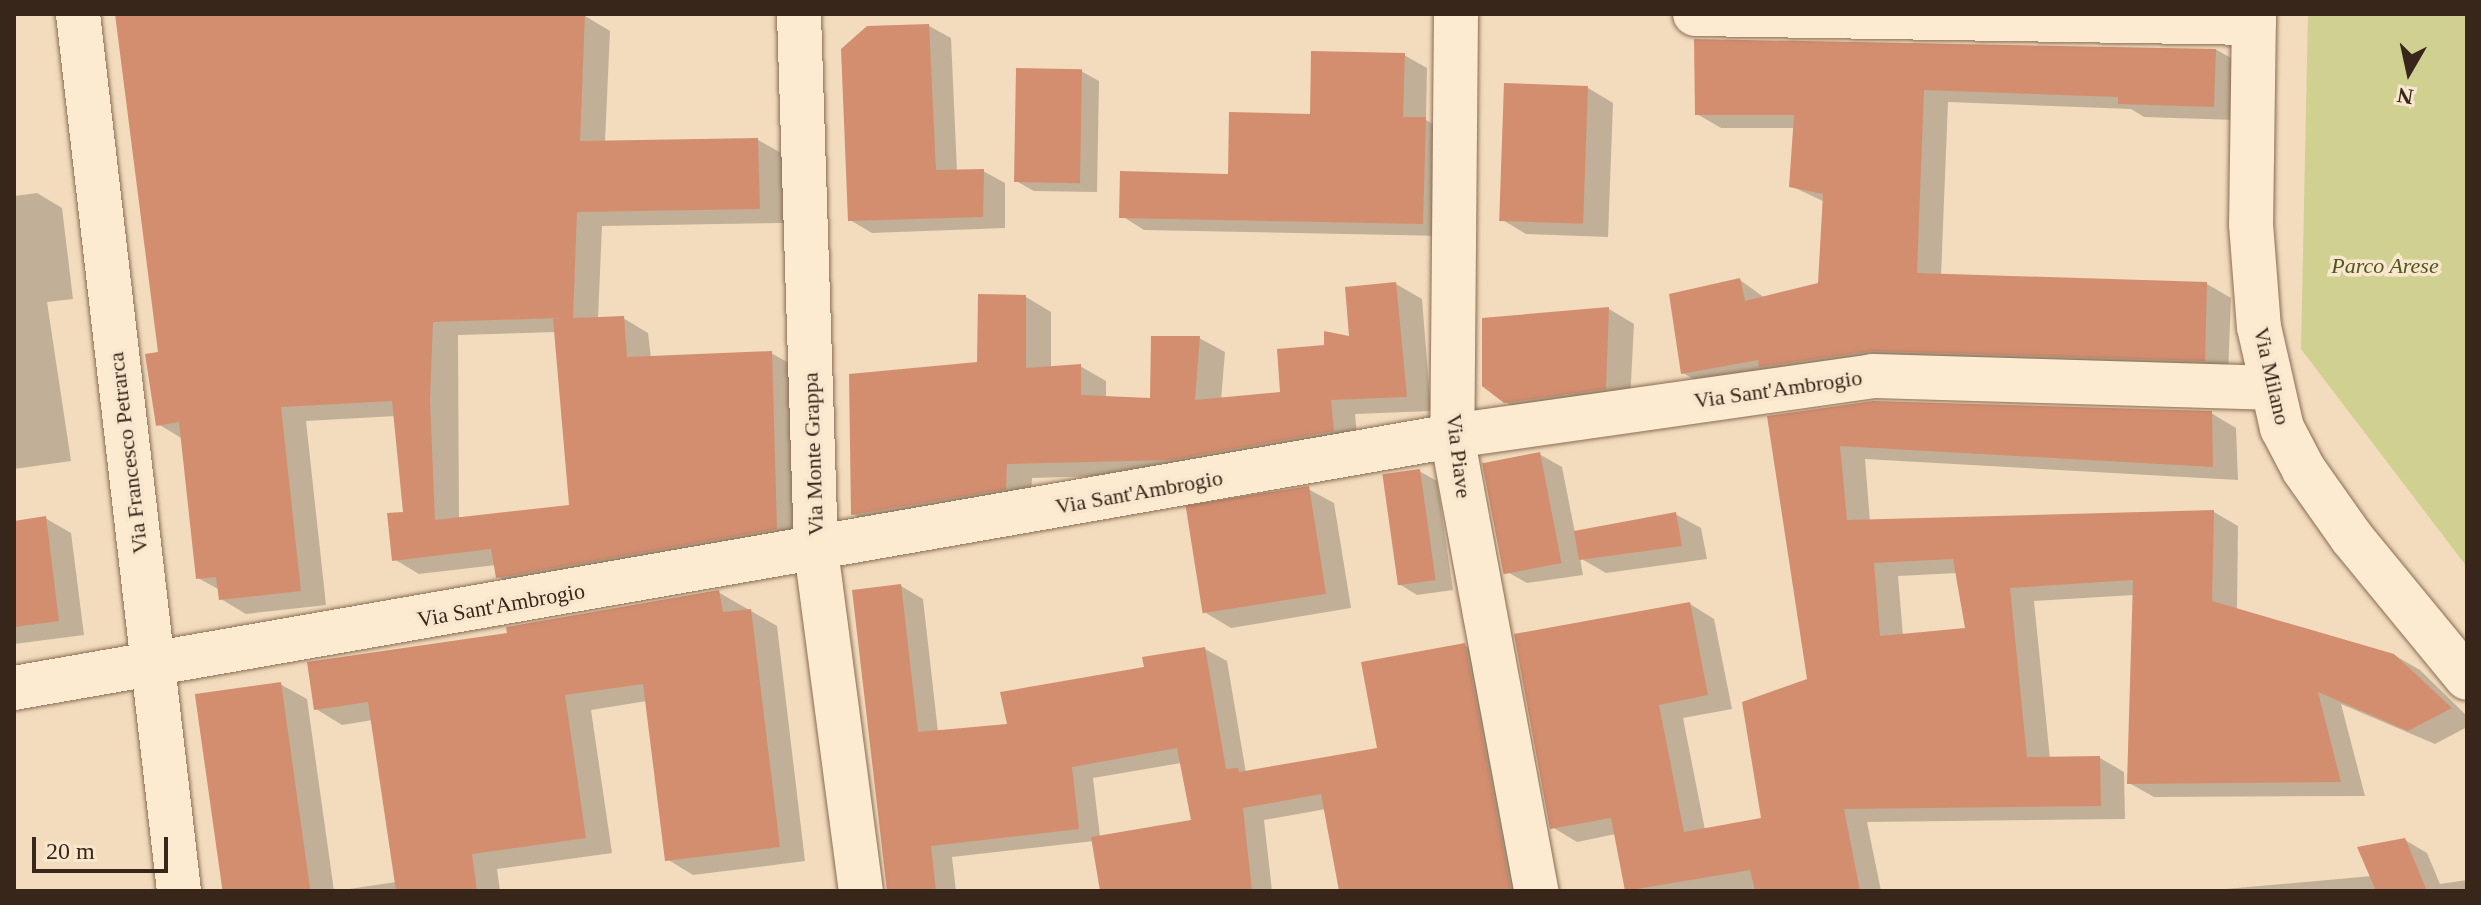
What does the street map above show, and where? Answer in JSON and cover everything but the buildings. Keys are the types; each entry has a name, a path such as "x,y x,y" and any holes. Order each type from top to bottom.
{"street":[{"name":"Via Francesco Petrarca","path":"78,14 179,891"},
{"name":"Via Monte Grappa","path":"799,14 816,550 861,891"},
{"name":"Via Piave","path":"1456,14 1452,436 1536,891"},
{"path":"1695,14 2254,18"},
{"name":"Via Milano","path":"2254,18 2251,224 2271,388 2282,428 2304,470 2389,586 2467,678"},
{"name":"Via Sant'Ambrogio","path":"14,688 816,550 1452,436 1872,376 2271,388"}],"green space":[{"name":"Parco Arese","path":"2308,14 2467,14 2467,567 2301,349"}]}
